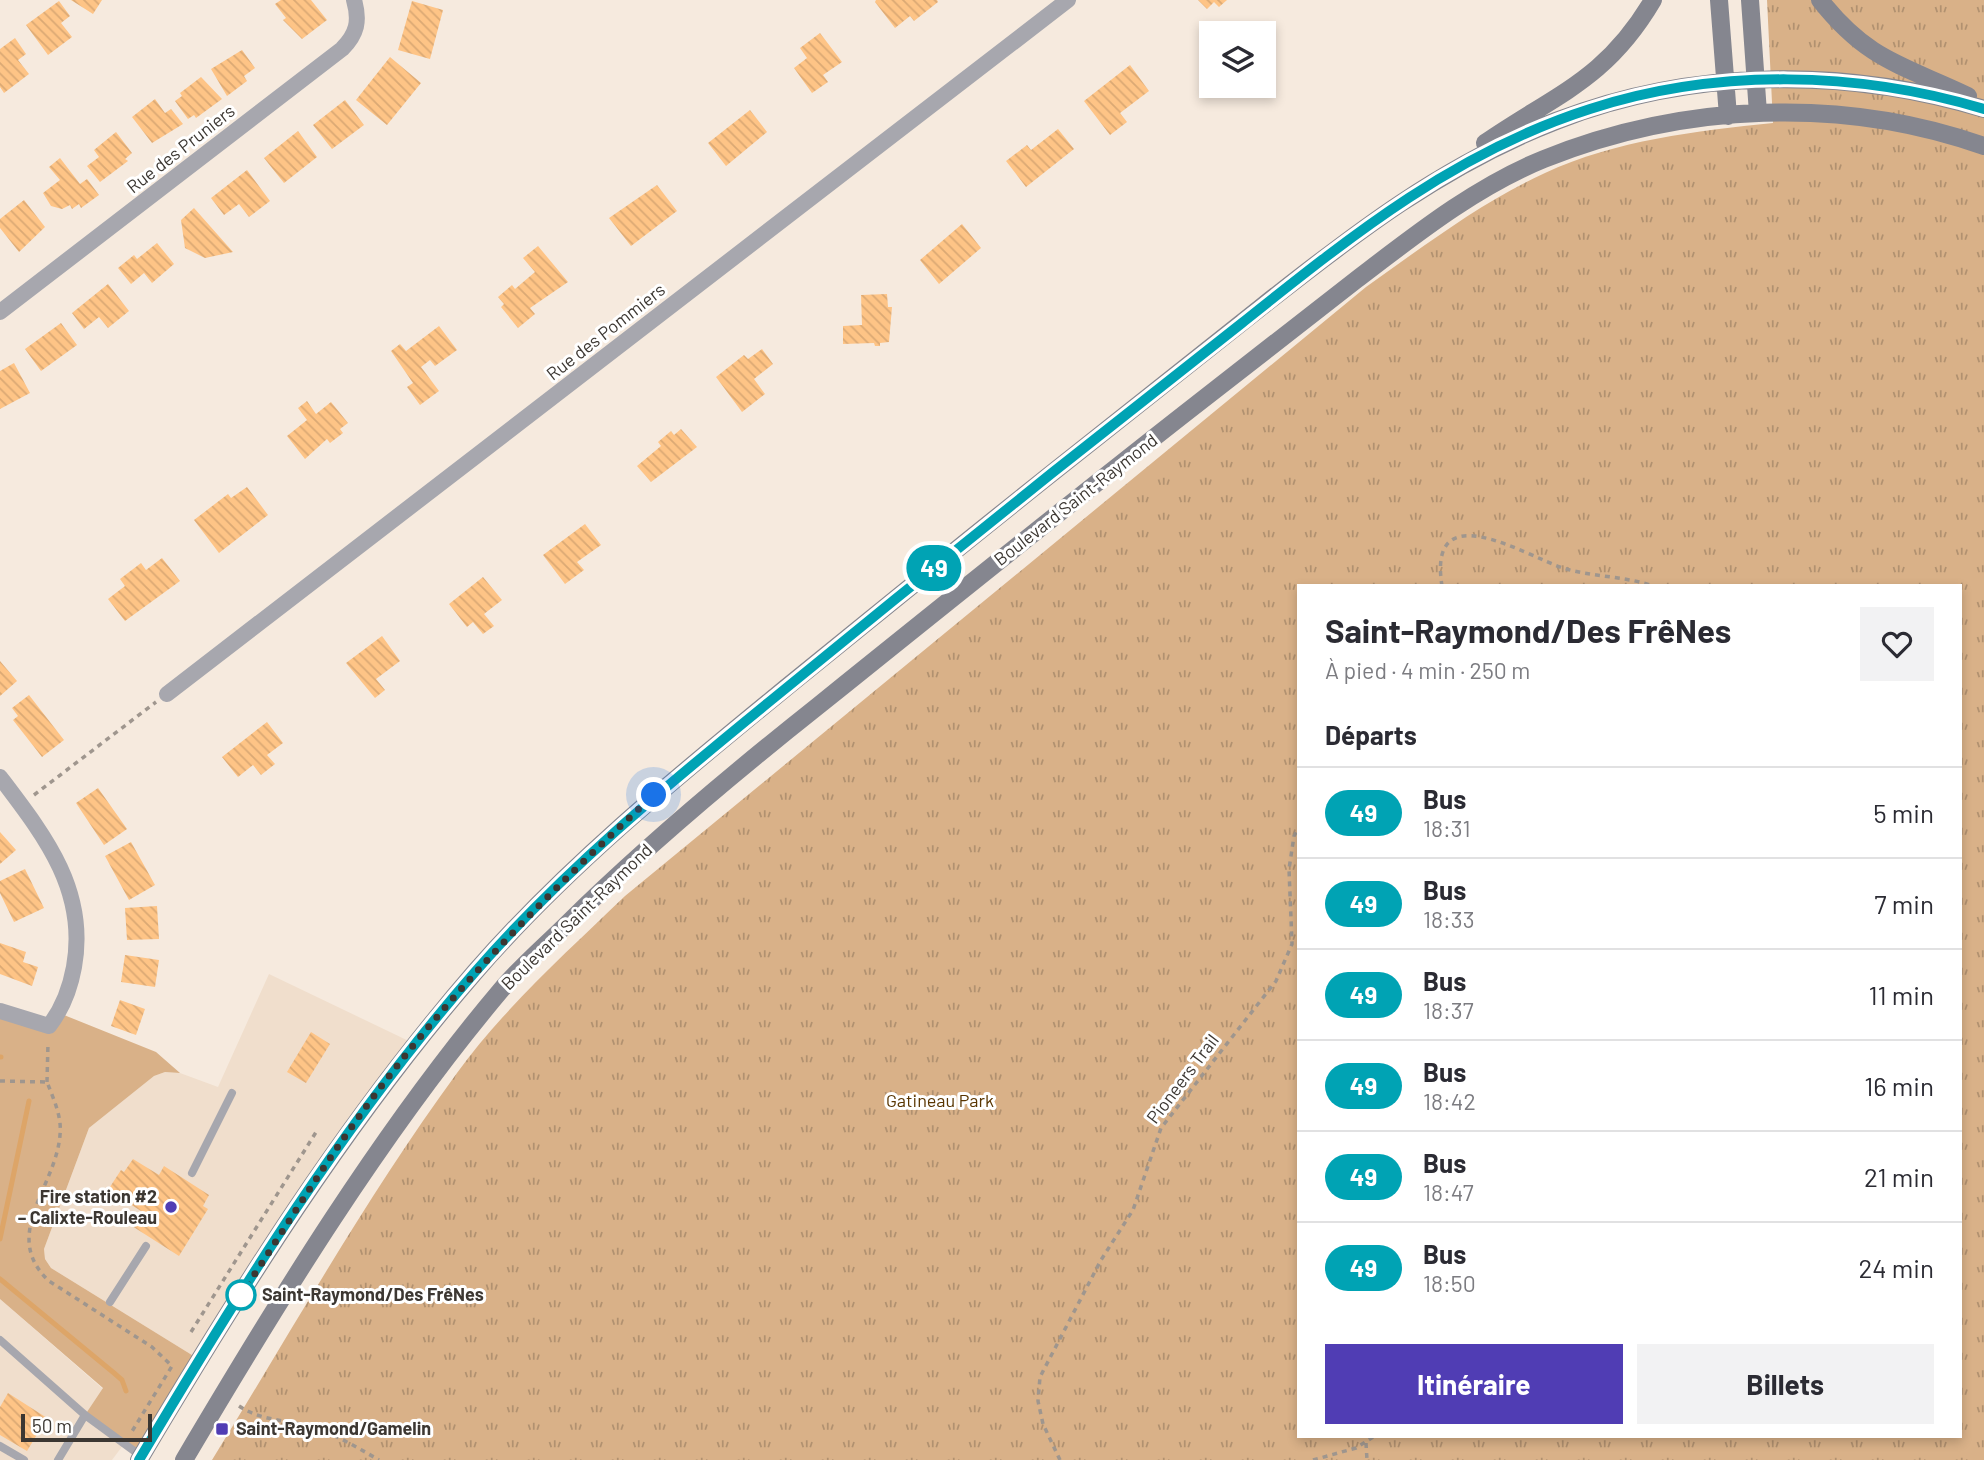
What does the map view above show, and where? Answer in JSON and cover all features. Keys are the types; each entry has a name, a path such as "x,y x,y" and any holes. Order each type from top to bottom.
{"main road":[{"path":"1410,194 1593,73 1630,34 1653,0"},
{"path":"1719,0 1728,116"},
{"path":"1751,0 1758,113"},
{"path":"1820,0 1858,41 1883,60 1984,103"},
{"name":"Boulevard Saint-Raymond","path":"140,1458 301,1201 368,1104 480,967 579,864 654,795 1349,237 1410,194 1502,145 1587,110 1646,93 1755,80 1867,83 1952,99 1984,109"},
{"name":"Boulevard Saint-Raymond","path":"184,1460 232,1380 437,1068 507,983 669,828 1124,462 1419,232 1482,190 1564,152 1641,128 1758,113 1819,113 1922,127 1984,146"}],"street":[{"name":"Rue des Pruniers","path":"0,312 342,49 353,39 357,27 354,0"},
{"name":"Rue des Pommiers","path":"167,694 1068,0"},
{"path":"0,777 54,852 72,892 76,913 77,948 59,1013 49,1026 0,1011"}],"lane":[{"path":"192,1173 232,1093"},
{"path":"110,1302 146,1246"},
{"path":"0,1340 85,1415 140,1458"},
{"path":"58,1460 85,1415"},
{"path":"0,1446 24,1460"}],"path":[{"path":"1442,584 1440,572 1444,549 1457,537 1481,534 1564,568 1643,584"},
{"path":"21,805 167,694"},
{"name":"Pioneers Trail","path":"1060,1460 1044,1424 1038,1401 1040,1377 1101,1260 1133,1210 1161,1128 1276,981 1292,944 1289,869 1297,831"},
{"path":"49,1026 47,1082 60,1116 60,1136 38,1195 26,1243 29,1259 48,1281 152,1347 172,1366 124,1444"},
{"path":"0,1081 47,1082"},
{"path":"191,1332 317,1129"},
{"path":"239,1406 264,1420 312,1427 338,1437 379,1460"},
{"path":"1314,1460 1366,1443 1372,1438"},
{"path":"1366,1443 1367,1460"}],"shaded area":[{"path":"269,974 415,1044 200,1360 51,1268 45,1259 44,1249 89,1128 154,1076 165,1072 180,1073 218,1087"},
{"path":"0,1299 103,1389 124,1444 112,1460 0,1460"}],"green space":[{"name":"Gatineau Park","path":"1767,0 1984,0 1984,1460 212,1460 361,1215 457,1073 495,1025 625,896 1366,287 1498,197 1545,173 1600,152 1715,130 1773,123"},
{"path":"0,1011 48,1026 59,1013 156,1052 180,1073 165,1072 154,1076 89,1128 44,1249 45,1259 51,1268 200,1360 141,1456 85,1415 103,1388 0,1299"}],"building":[{"path":"71,0 102,0 93,14"},
{"path":"281,0 311,0 327,20 302,39 283,20 286,18 275,4"},
{"path":"876,0 938,2 914,21 910,16 895,28"},
{"path":"1198,0 1227,0 1219,7 1214,2 1207,9"},
{"path":"59,1 70,16 61,23 72,37 48,55 26,25"},
{"path":"412,1 443,10 430,59 398,50"},
{"path":"820,33 842,62 823,75 828,82 812,93 794,68 807,58 800,48"},
{"path":"15,38 26,54 18,60 29,74 4,93 0,87 0,49"},
{"path":"242,50 255,68 244,76 247,81 227,96 211,69"},
{"path":"390,57 421,83 387,125 356,100"},
{"path":"1130,65 1149,91 1120,113 1127,122 1110,135 1084,101"},
{"path":"201,77 222,99 196,118 194,115 188,119 175,101 182,96 180,93"},
{"path":"155,99 165,113 171,109 183,124 152,143 132,117"},
{"path":"345,100 364,125 332,149 313,125"},
{"path":"750,110 767,132 726,166 708,143"},
{"path":"1058,129 1074,149 1026,187 1006,161 1027,145 1031,150"},
{"path":"298,131 317,157 284,183 264,158"},
{"path":"116,132 132,153 125,159 128,161 100,182 87,166 99,157 94,150"},
{"path":"60,158 80,184 87,179 99,195 81,208 79,204 72,209 70,205 62,209 51,206 43,193 60,180 49,167"},
{"path":"247,170 270,201 249,217 239,204 224,215 211,198"},
{"path":"657,185 677,211 631,246 609,218"},
{"path":"24,200 45,227 19,252 0,228 0,219"},
{"path":"194,208 233,252 205,258 185,248 181,220"},
{"path":"962,224 981,248 939,284 920,260"},
{"path":"157,243 174,264 152,283 144,273 131,284 118,268 134,255 137,259"},
{"path":"538,246 568,282 530,308 535,314 518,328 501,307 504,304 498,297 512,285 515,289 535,272 523,258"},
{"path":"108,284 129,311 108,328 99,317 84,329 72,313"},
{"path":"887,294 888,307 892,307 889,342 880,343 880,346 875,346 874,343 843,344 843,326 862,325 861,295"},
{"path":"61,323 77,345 41,371 25,349"},
{"path":"439,326 457,350 435,366 430,360 421,367 439,391 420,405 407,387 413,383 391,351 400,344 406,351"},
{"path":"762,349 773,364 754,379 765,394 742,412 716,377 744,355 748,359"},
{"path":"14,363 30,393 0,409 0,371"},
{"path":"307,401 316,414 331,402 348,423 340,429 343,433 330,443 327,439 305,459 287,436 307,420 298,408"},
{"path":"681,429 697,447 651,482 637,466 661,446 658,442 671,431 674,435"},
{"path":"247,487 268,515 219,553 194,520 228,494 231,498"},
{"path":"585,524 601,545 577,562 584,570 565,584 543,555"},
{"path":"162,558 180,581 125,621 108,599 125,586 120,579 141,563 146,570"},
{"path":"483,577 502,600 484,614 494,626 483,634 473,622 467,627 449,604"},
{"path":"382,636 400,661 376,679 385,690 375,698 346,663"},
{"path":"0,661 17,681 0,696"},
{"path":"29,695 64,740 42,757 13,720 18,716 12,708"},
{"path":"267,722 283,743 267,755 275,764 261,775 253,765 238,777 222,757"},
{"path":"98,788 127,829 104,845 76,803"},
{"path":"0,832 16,850 0,864"},
{"path":"131,842 155,885 129,900 105,856"},
{"path":"25,869 44,908 14,922 0,893 0,881"},
{"path":"157,906 159,939 127,940 125,908"},
{"path":"0,943 26,952 23,962 38,967 32,986 0,974"},
{"path":"125,955 159,960 155,987 121,982"},
{"path":"120,1000 145,1009 136,1035 111,1026"},
{"path":"311,1032 330,1044 306,1083 287,1072"},
{"name":"Fire station #2 – Calixte-Rouleau","path":"133,1159 159,1175 164,1166 209,1195 203,1206 208,1209 179,1256 132,1226 141,1211 108,1190 121,1170 124,1172"},
{"path":"8,1393 47,1418 27,1451 0,1435 0,1407"}],"waterway":[{"path":"0,1239 29,1101"},
{"path":"0,1279 122,1380 126,1391"}],"bus line":[{"name":"49","path":"139,1460 345,1135 415,1044 480,967 579,864 654,795 1001,513 1349,237 1410,194 1464,163 1552,122 1646,93 1755,80 1838,81 1904,89 1984,109"}],"place":[{"name":"Fire station #2 – Calixte-Rouleau","path":"171,1207"},
{"name":"Saint-Raymond/Des FrêNes","path":"241,1295"},
{"name":"Saint-Raymond/Gamelin","path":"222,1429"}],"route":[{"path":"241,1295 345,1135 415,1044 480,967 579,864 654,795"}]}
